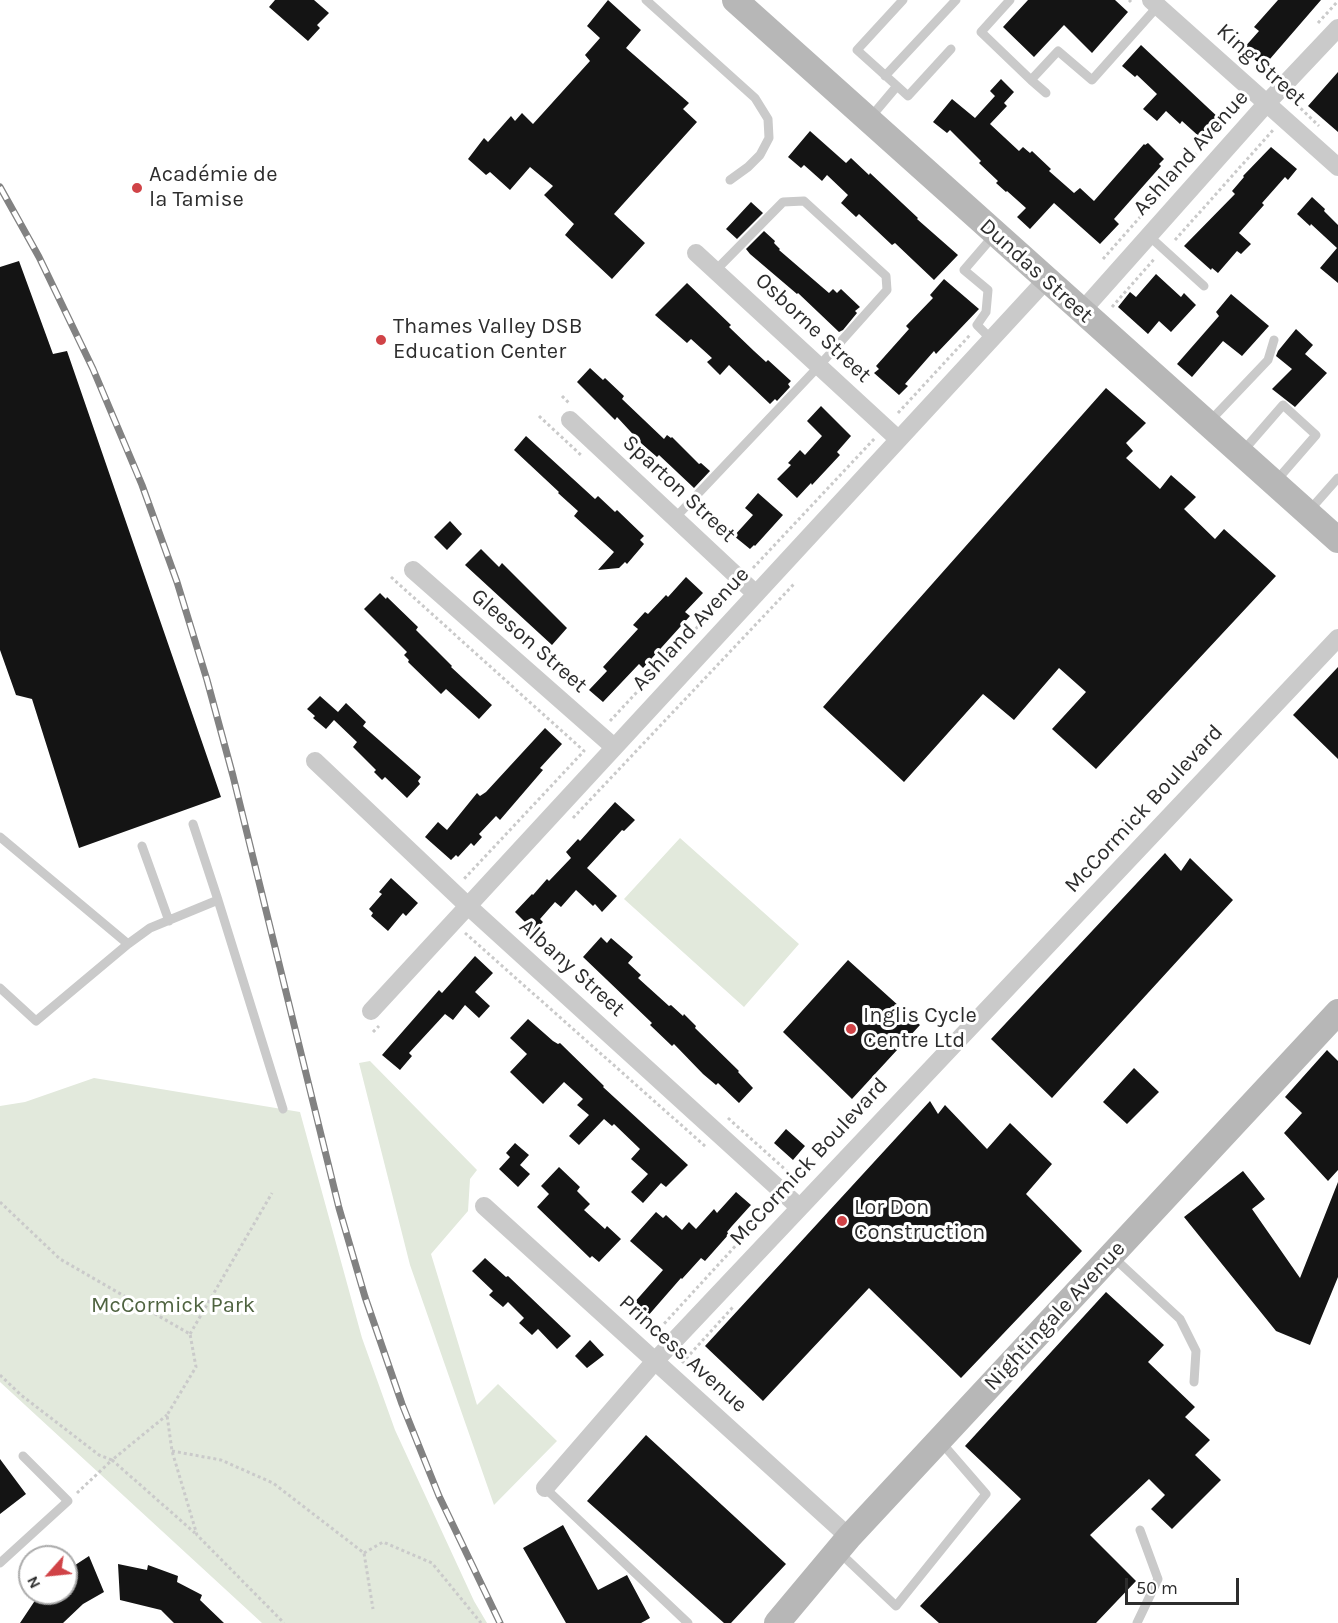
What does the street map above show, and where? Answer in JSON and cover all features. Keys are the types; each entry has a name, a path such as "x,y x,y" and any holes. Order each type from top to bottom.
{"main road":[{"name":"Dundas Street","path":"735,0 1338,540"},
{"name":"Nightingale Avenue","path":"777,1623 843,1544 1338,1012"}],"street":[{"name":"King Street","path":"1154,3 1338,167"},
{"name":"Ashland Avenue","path":"1081,312 1267,103 1338,28"},
{"name":"Osborne Street","path":"696,253 898,439"},
{"name":"Ashland Avenue","path":"376,1018 468,906 1046,280"},
{"name":"Sparton Street","path":"570,420 756,594"},
{"name":"Gleeson Street","path":"413,570 614,747"},
{"name":"McCormick Boulevard","path":"545,1488 655,1361 1338,638"},
{"name":"Albany Street","path":"315,761 468,906 799,1207"},
{"name":"Princess Avenue","path":"484,1206 655,1361 843,1544"}],"lane":[{"path":"646,0 755,98 768,119 769,138 760,155 730,180"},
{"path":"903,0 857,50 908,96 951,49"},
{"path":"885,76 956,0"},
{"path":"1010,0 981,32 1046,93"},
{"path":"1031,80 1058,51 1092,80 1154,3"},
{"path":"868,120 897,86"},
{"path":"675,518 819,366 887,290 886,276 804,201 783,202 715,271"},
{"path":"991,339 976,325 986,312 988,290 964,270 995,234"},
{"path":"1149,236 1204,286"},
{"path":"1208,424 1268,360 1274,340"},
{"path":"1241,453 1283,405 1316,435 1274,483"},
{"path":"1307,512 1338,478"},
{"path":"193,824 284,1109"},
{"path":"0,837 129,944"},
{"path":"142,846 169,921"},
{"path":"0,988 36,1021 150,928 218,900"},
{"path":"1111,1256 1180,1319 1196,1351 1194,1382"},
{"path":"843,1544 896,1606 986,1494 939,1440"},
{"path":"0,1563 68,1501 24,1456"},
{"path":"545,1488 688,1623"},
{"path":"1137,1623 1158,1579 1140,1530"}],"path":[{"path":"1314,27 1338,1"},
{"path":"1299,92 1291,100 1322,129"},
{"path":"1104,259 1244,100"},
{"path":"1175,240 1274,129 1282,136"},
{"path":"1112,307 1155,258"},
{"path":"898,413 971,333"},
{"path":"539,416 582,456"},
{"path":"745,562 753,569 878,435"},
{"path":"391,577 584,751 461,882"},
{"path":"572,820 794,584"},
{"path":"608,723 730,592"},
{"path":"458,940 466,932 711,1151"},
{"path":"373,1032 376,1018"},
{"path":"728,1118 798,1181"},
{"path":"68,1501 112,1460 167,1415 196,1367 190,1334 272,1193"},
{"path":"650,1338 772,1206 764,1198"},
{"path":"0,1202 60,1259 190,1334"},
{"path":"681,1364 733,1307"},
{"path":"0,1375 21,1395 90,1449 112,1460 196,1534 284,1623"},
{"path":"167,1415 172,1450 196,1534"},
{"path":"172,1450 221,1460 273,1483 364,1553 373,1609"},
{"path":"364,1553 383,1542 432,1563 481,1623"}],"green space":[{"path":"680,838 799,944 744,1007 624,899"},
{"path":"370,1061 477,1170 470,1179 468,1211 431,1254 477,1405 498,1384 557,1441 494,1505 410,1265 359,1063"},
{"name":"McCormick Park","path":"94,1078 300,1112 362,1338 395,1430 474,1601 487,1623 262,1623 0,1382 0,1106 25,1102"}],"building":[{"path":"275,0 314,0 329,13 317,25 320,28 308,41 269,7"},
{"path":"608,0 641,30 626,48 689,103 683,109 697,122 614,214 645,243 612,279 565,235 574,224 544,195 553,186 530,167 510,190 490,172 486,175 468,159 484,138 488,142 511,116 515,121 522,113 533,124 590,61 585,55 600,38 587,26"},
{"path":"1028,0 1115,0 1128,12 1092,53 1064,25 1034,57 1003,27"},
{"path":"1278,0 1321,0 1263,67 1243,49 1259,31 1254,27"},
{"path":"1141,45 1221,120 1203,140 1182,121 1180,124 1166,111 1157,121 1143,109 1157,94 1137,75 1135,77 1122,66"},
{"path":"1338,72 1338,132 1308,106"},
{"path":"1001,79 1014,92 1004,103 1007,106 990,124 1019,151 1023,147 1030,153 1032,151 1051,169 1049,171 1074,193 1080,188 1094,201 1144,144 1148,143 1164,159 1159,164 1161,166 1114,219 1119,224 1100,244 1054,203 1030,229 1017,217 1026,208 996,183 998,181 979,163 981,161 950,130 947,133 933,122 952,99 975,118 995,96 990,91"},
{"path":"810,131 846,163 851,158 869,175 870,173 958,255 934,280 895,243 892,245 859,214 856,217 841,203 848,195 827,175 822,181 804,165 801,168 788,157"},
{"path":"1271,147 1297,169 1288,180 1285,177 1239,233 1251,244 1241,254 1237,251 1218,273 1212,268 1211,270 1184,246 1235,194 1232,191 1243,176"},
{"path":"1312,197 1338,225 1338,283 1320,268 1337,248 1297,214"},
{"path":"751,202 763,213 737,239 726,229"},
{"path":"764,231 775,241 779,250 829,293 833,289 837,293 841,289 860,307 843,330 839,332 746,249"},
{"path":"19,261 53,354 67,351 221,797 79,848 32,699 16,695 0,650 0,267"},
{"path":"1156,274 1181,297 1184,293 1196,305 1171,332 1159,321 1148,334 1118,307 1130,292 1136,297"},
{"path":"944,279 979,309 936,354 934,351 905,384 908,386 899,395 874,373 879,369 876,366 909,329 906,326 933,298 930,295"},
{"path":"687,283 731,325 729,327 754,351 766,362 768,360 791,381 788,384 790,387 777,401 775,399 770,404 729,365 720,375 707,362 712,358 691,339 687,343 655,315"},
{"path":"1231,294 1269,326 1242,356 1223,341 1192,377 1177,364 1219,316 1216,312"},
{"path":"1296,329 1313,345 1305,354 1327,373 1295,407 1272,389 1292,369 1276,356"},
{"path":"590,368 603,380 605,378 624,396 622,399 664,439 667,435 672,437 699,464 701,463 710,471 694,488 659,455 657,457 642,444 617,417 615,420 577,382"},
{"path":"1106,388 1146,423 1126,443 1133,451 1126,458 1160,489 1171,475 1196,497 1184,509 1215,539 1224,529 1276,576 1096,769 1052,729 1086,692 1059,668 1014,720 983,694 904,782 823,707"},
{"path":"821,406 851,436 837,452 840,455 797,498 777,479 791,465 788,463 800,450 805,455 822,436 807,421"},
{"path":"526,436 595,499 598,496 615,512 617,510 644,536 640,540 644,544 627,564 625,562 619,568 598,570 614,552 574,516 578,511 514,450"},
{"path":"758,493 783,515 750,549 734,536 753,515 745,508"},
{"path":"450,521 462,534 447,550 434,537"},
{"path":"481,549 499,567 502,563 567,628 552,645 465,565"},
{"path":"686,577 703,593 685,612 690,616 643,668 639,664 603,702 589,690 607,671 603,667 638,629 633,625 645,612 648,614 666,595 668,597"},
{"path":"380,593 418,627 416,630 451,667 492,705 479,719 446,689 441,694 408,662 409,660 404,655 407,652 364,609"},
{"path":"1338,667 1338,759 1293,715"},
{"path":"320,696 338,712 346,703 366,722 363,726 421,777 418,781 420,784 407,798 385,777 382,780 374,772 376,770 353,747 357,742 334,720 326,729 313,718 315,716 307,709"},
{"path":"545,728 562,744 540,768 543,770 500,820 496,816 479,834 482,837 474,846 471,843 458,857 456,855 451,860 425,837 438,822 447,830 477,793 480,796 486,792"},
{"path":"615,802 635,820 624,831 622,830 587,868 617,896 602,912 576,890 561,907 555,902 540,919 543,922 534,931 515,912 571,858 566,852 578,839 580,841"},
{"path":"1165,853 1181,871 1190,858 1233,900 1052,1098 991,1039"},
{"path":"391,878 418,903 406,916 403,913 388,931 371,916 373,913 369,909 382,894 379,892"},
{"path":"601,937 607,943 611,938 633,957 628,963 641,975 638,978 669,1006 671,1005 683,1016 684,1014 696,1026 695,1028 739,1071 753,1088 739,1103 718,1083 716,1085 703,1074 674,1044 672,1046 650,1025 652,1023 583,957"},
{"path":"475,956 493,973 475,992 490,1006 479,1018 465,1005 453,1020 445,1014 409,1053 412,1056 400,1070 382,1055 439,990 442,993"},
{"name":"Inglis Cycle Centre Ltd","path":"848,960 920,1025 852,1099 783,1032"},
{"path":"528,1019 553,1041 560,1043 603,1087 688,1165 666,1187 661,1183 643,1203 631,1192 648,1174 631,1159 640,1149 614,1124 612,1126 604,1119 579,1145 569,1136 589,1115 577,1105 583,1099 564,1082 543,1104 510,1072 527,1054 510,1038"},
{"path":"1327,1050 1338,1061 1338,1170 1328,1181 1284,1133 1302,1113 1285,1097"},
{"path":"1134,1068 1159,1092 1127,1124 1103,1102"},
{"path":"930,1101 938,1114 945,1105 987,1149 1010,1123 1052,1164 1026,1194 1082,1251 961,1378 869,1288 763,1401 705,1346"},
{"path":"786,1129 805,1146 793,1160 774,1143"},
{"path":"515,1143 529,1155 520,1165 530,1174 518,1187 499,1169 510,1157 506,1153"},
{"path":"559,1167 580,1187 577,1191 590,1204 584,1210 605,1229 607,1226 621,1239 599,1262 592,1256 590,1258 537,1207 549,1194 541,1186"},
{"path":"1243,1171 1265,1199 1252,1209 1300,1278 1338,1182 1338,1277 1310,1345 1276,1331 1184,1217"},
{"path":"736,1192 751,1205 705,1261 701,1258 647,1317 633,1304 663,1270 630,1241 656,1212 663,1218 666,1215 682,1230 689,1222 696,1229 714,1209 717,1213"},
{"path":"485,1258 506,1277 508,1276 571,1336 557,1349 538,1329 532,1335 519,1323 524,1318 508,1302 503,1307 489,1295 493,1291 472,1271"},
{"path":"1106,1292 1164,1345 1148,1362 1195,1407 1185,1417 1210,1440 1195,1455 1221,1480 1172,1529 1151,1509 1165,1495 1149,1479 1090,1535 1136,1581 1096,1623 939,1623 920,1606 1021,1499 965,1446"},
{"path":"590,1340 604,1355 587,1368 575,1356"},
{"path":"646,1435 786,1564 731,1623 724,1623 587,1501"},
{"path":"0,1459 26,1494 0,1514"},
{"path":"563,1525 598,1590 627,1575 650,1618 641,1623 566,1623 523,1548"},
{"path":"89,1556 104,1592 83,1604 63,1623 20,1623 32,1605 78,1605 78,1563"},
{"path":"118,1564 147,1570 148,1565 178,1576 177,1582 202,1595 200,1600 224,1623 174,1623 161,1610 120,1600"}],"railway":[{"path":"0,187 39,257 93,369 142,485 177,582 233,776 339,1208 365,1297 402,1404 439,1496 500,1623"}],"place":[{"name":"Académie de la Tamise","path":"137,188"},
{"name":"Thames Valley DSB Education Center","path":"381,340"},
{"name":"Inglis Cycle Centre Ltd","path":"851,1029"},
{"name":"Lor Don Construction","path":"842,1221"}]}
